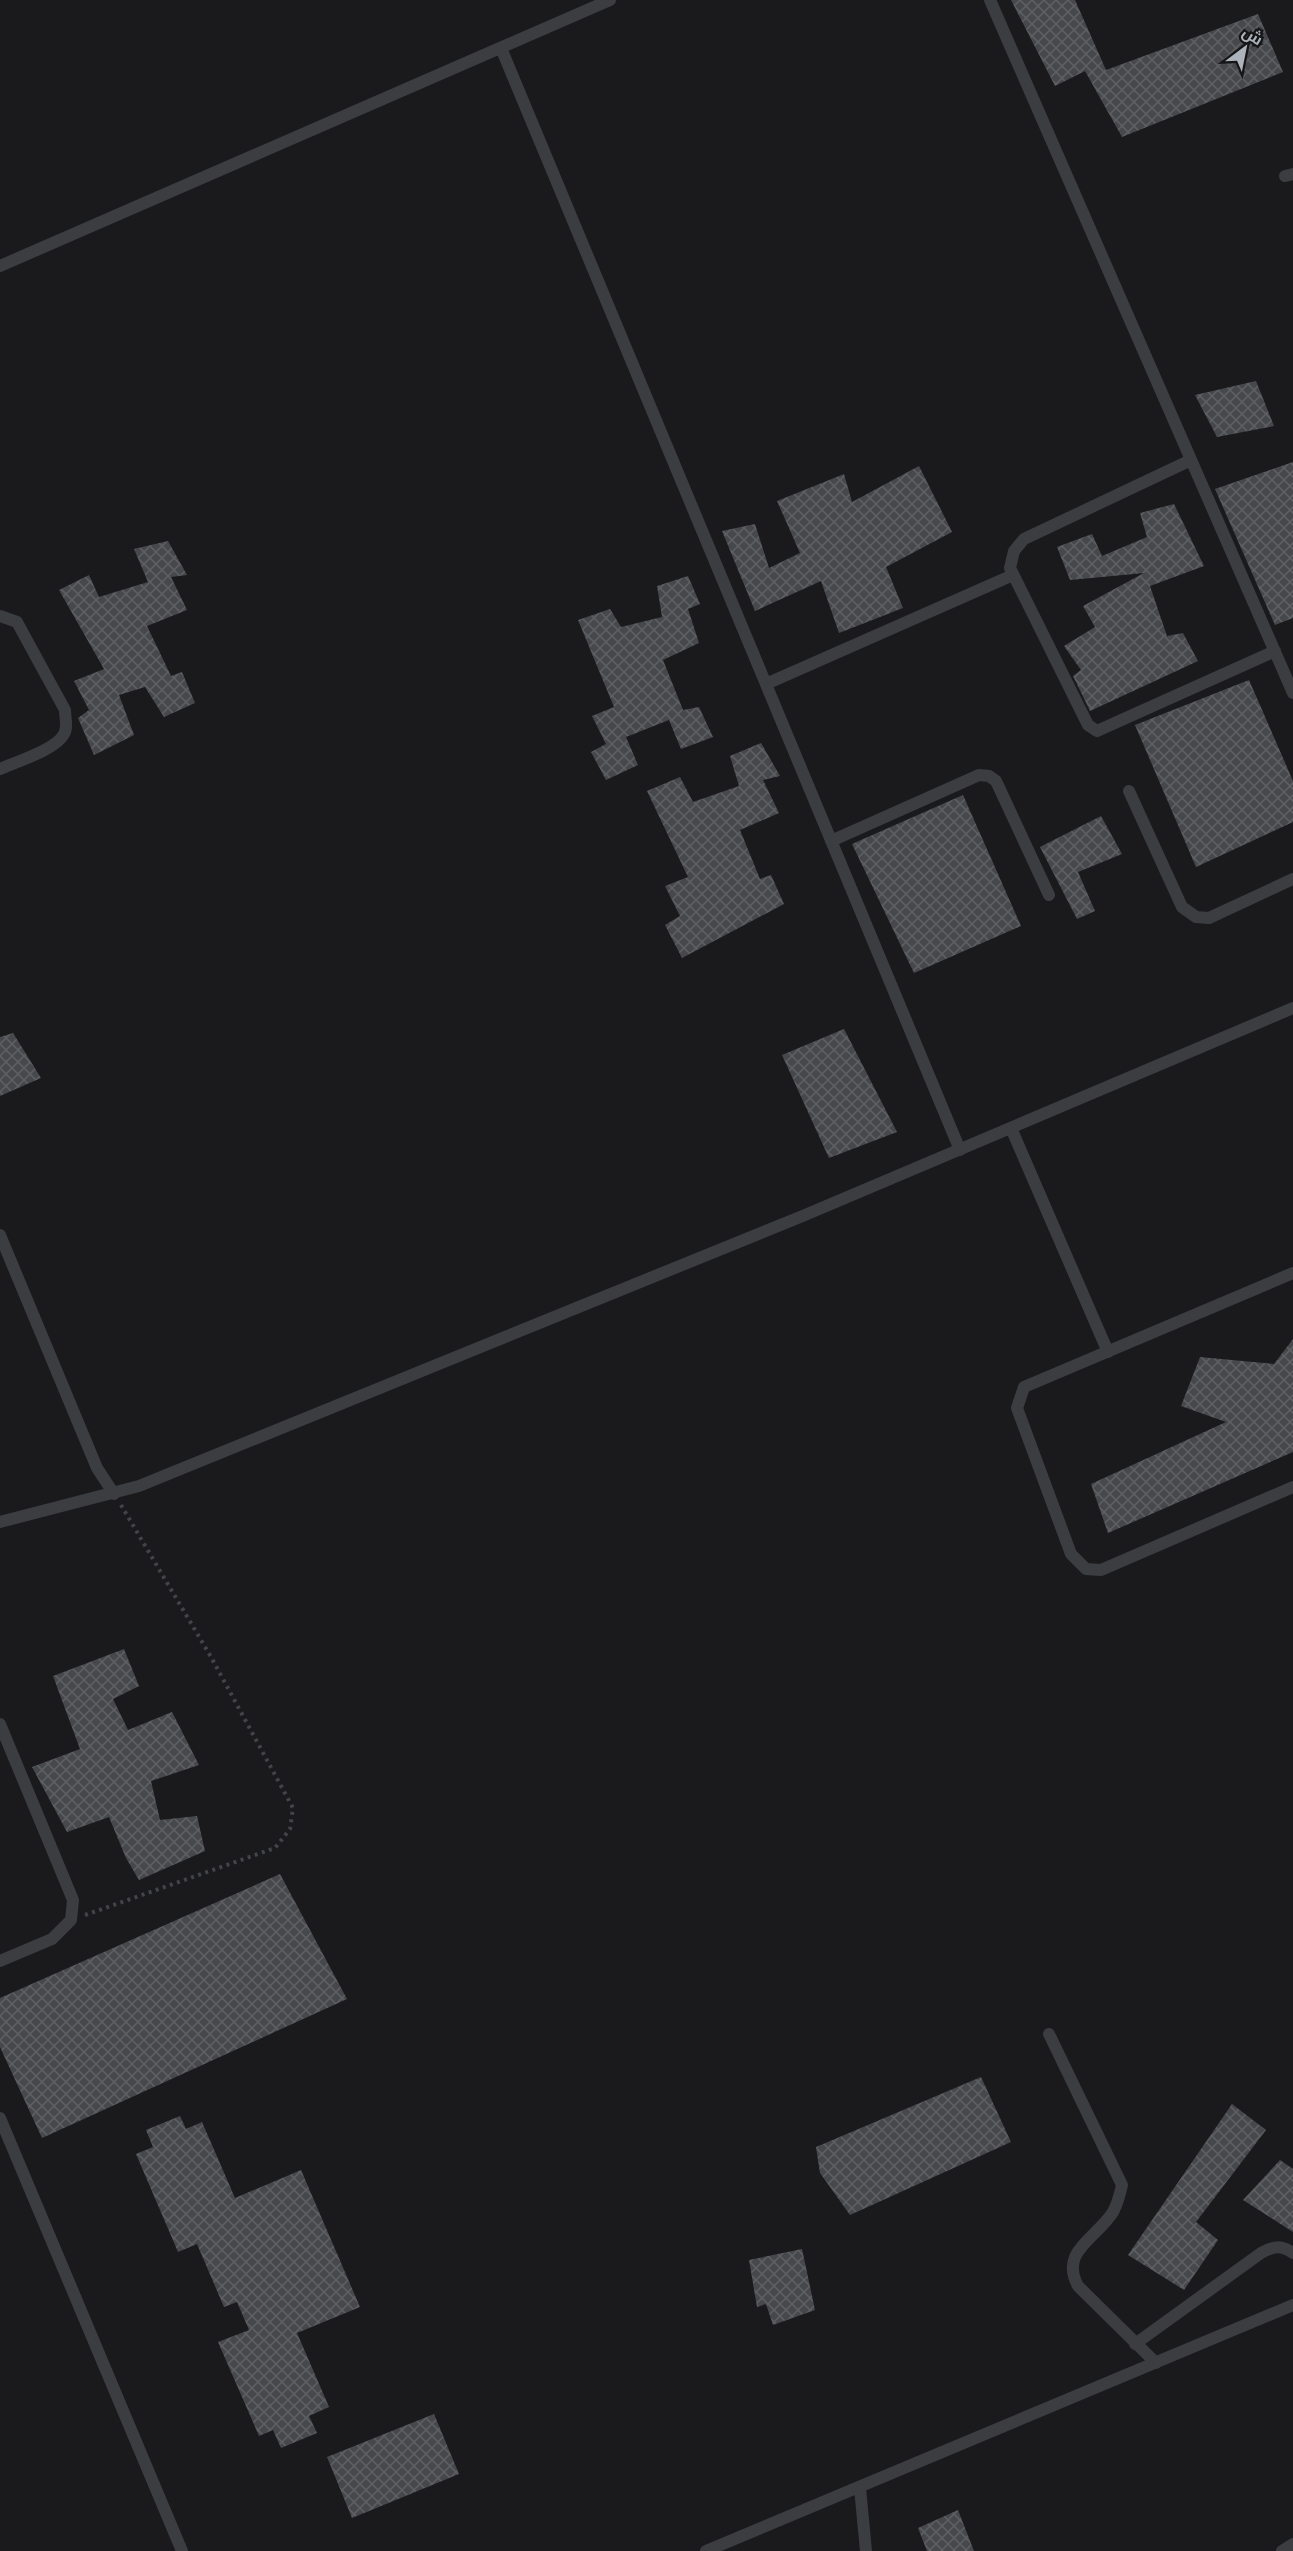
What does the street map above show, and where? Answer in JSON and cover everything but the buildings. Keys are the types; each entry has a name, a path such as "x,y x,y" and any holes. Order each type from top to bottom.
{"lane":[{"path":"0,266 610,0"},
{"path":"990,0 1293,693"},
{"path":"501,48 960,1150"},
{"path":"1191,460 1024,539 1014,551 1010,568 1013,575 1088,725 1097,731 1275,651"},
{"path":"766,684 1013,575"},
{"path":"0,616 17,622 65,710 66,725 65,734 56,744 0,769"},
{"path":"831,840 979,775 989,776 996,781 1049,895"},
{"path":"1129,791 1182,908 1196,917 1209,918 1293,879"},
{"path":"0,1522 114,1494 217,1455 805,1215 1293,1008"},
{"path":"1011,1128 1108,1352"},
{"path":"0,1235 97,1468 114,1494"},
{"path":"1293,1273 1024,1387 1017,1408 1071,1554 1086,1569 1101,1570 1293,1487"},
{"path":"0,1724 73,1900 71,1920 52,1939 0,1961"},
{"path":"1049,2034 1122,2185 1112,2214 1080,2249 1073,2262 1072,2274 1078,2286 1156,2363"},
{"path":"0,2118 182,2551"},
{"path":"1135,2344 1261,2253 1273,2247 1284,2247 1293,2253"},
{"path":"705,2551 1293,2305"},
{"path":"860,2488 866,2551"},
{"path":"1282,2551 1293,2544"}],"path":[{"path":"71,1920 275,1848 290,1829 293,1808 211,1657 114,1494"}]}
